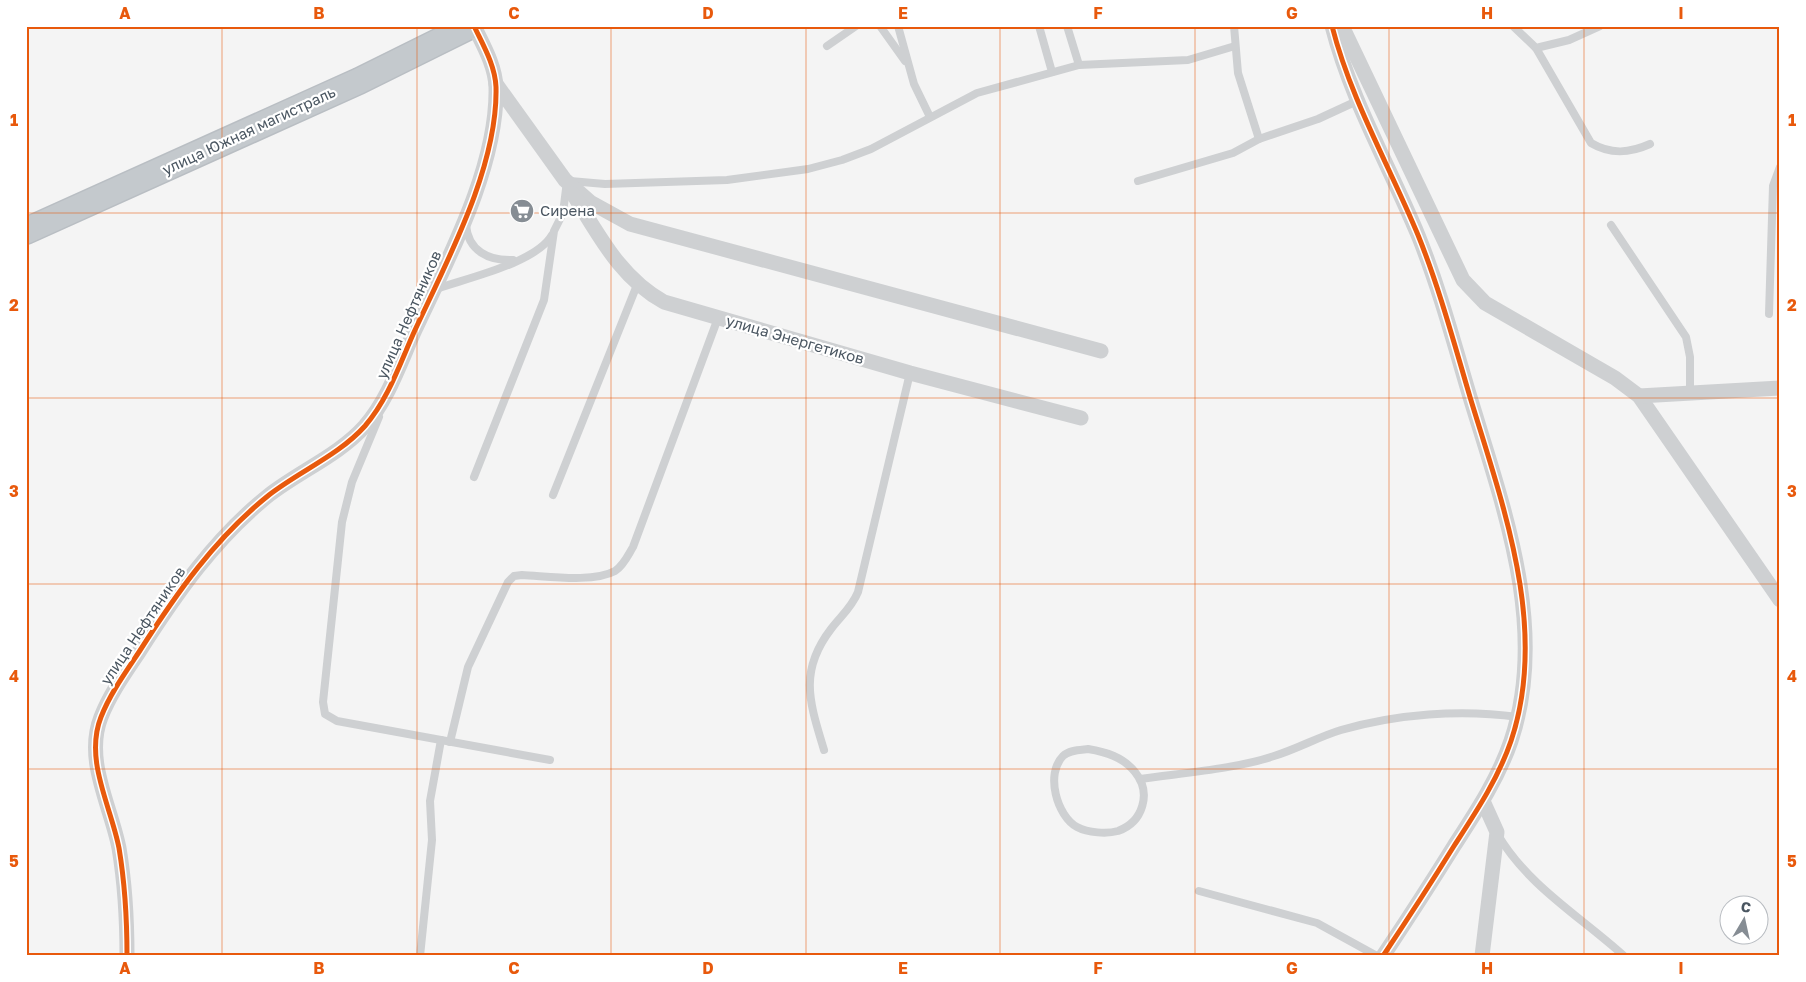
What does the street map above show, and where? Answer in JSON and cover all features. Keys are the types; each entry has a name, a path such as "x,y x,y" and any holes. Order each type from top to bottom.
{"highway":[{"name":"улица Южная магистраль","path":"26,232 359,80 470,26"}],"street":[{"name":"улица Нефтяников","path":"127,956 126,910 118,846 98,773 96,747 99,721 107,703 168,605 216,545 273,492 357,435 387,397 467,212 489,147 496,105 496,84 491,63 474,26"},
{"path":"1332,26 1341,61 1411,220 1435,280 1504,509 1517,568 1524,631 1524,690 1518,717 1502,767 1483,801 1382,956"},
{"path":"1342,26 1463,280 1472,292 1485,303 1615,378 1639,396 1780,600"},
{"path":"496,84 564,180 590,202 630,224 1101,352"},
{"name":"улица Энергетиков","path":"564,180 623,271 637,285 664,302 910,373 1081,418"},
{"path":"1639,396 1780,388"},
{"path":"1482,956 1497,832 1483,801"}],"lane":[{"path":"827,46 856,26"},
{"path":"880,26 909,67"},
{"path":"898,26 917,91 930,117"},
{"path":"1039,26 1052,72"},
{"path":"1067,26 1078,64"},
{"path":"1234,26 1238,73 1259,140"},
{"path":"1513,26 1536,48 1591,143 1606,150 1628,152 1650,144"},
{"path":"1536,48 1569,40 1600,26"},
{"path":"474,477 544,300 554,232 566,203 564,180 605,184 727,180 789,173 855,156 972,95 1078,64 1188,60 1235,46"},
{"path":"1138,181 1233,153 1259,140 1318,119 1357,100"},
{"path":"1769,314 1773,186 1780,167"},
{"path":"467,212 467,234 478,251 503,260 522,260"},
{"path":"1611,225 1686,336 1690,357 1690,394"},
{"path":"434,289 522,260 541,249 554,232"},
{"path":"553,495 637,285"},
{"path":"450,742 468,667 508,582 514,576 522,575 602,575 615,570 625,561 633,547 718,318"},
{"path":"824,750 810,704 810,678 822,640 853,605 858,592 910,373"},
{"path":"387,397 352,482 342,522 335,567 323,708 330,718 338,721 550,760"},
{"path":"1140,779 1266,759 1339,730 1371,722 1449,714 1491,713 1518,717"},
{"path":"420,956 432,840 430,801 441,740"},
{"path":"1088,749 1114,756 1134,771 1140,779 1143,798 1140,816 1126,828 1113,832 1102,832 1077,827 1069,820 1058,799 1054,774 1063,755 1073,751 1088,749"},
{"path":"1497,832 1518,865 1532,880 1624,956"},
{"path":"1199,891 1324,925 1377,956"}],"cycle path":[{"path":"127,956 127,929 119,848 97,766 97,733 101,717 118,684 153,630 182,588 214,548 249,512 269,495 355,436 381,404 456,243 469,212 489,148 496,87 488,55 474,26"},
{"path":"1332,26 1349,80 1426,255 1496,481 1517,568 1523,611 1525,655 1522,698 1506,755 1478,808 1383,956"}],"place":[{"name":"Сирена","path":"522,211"}]}
